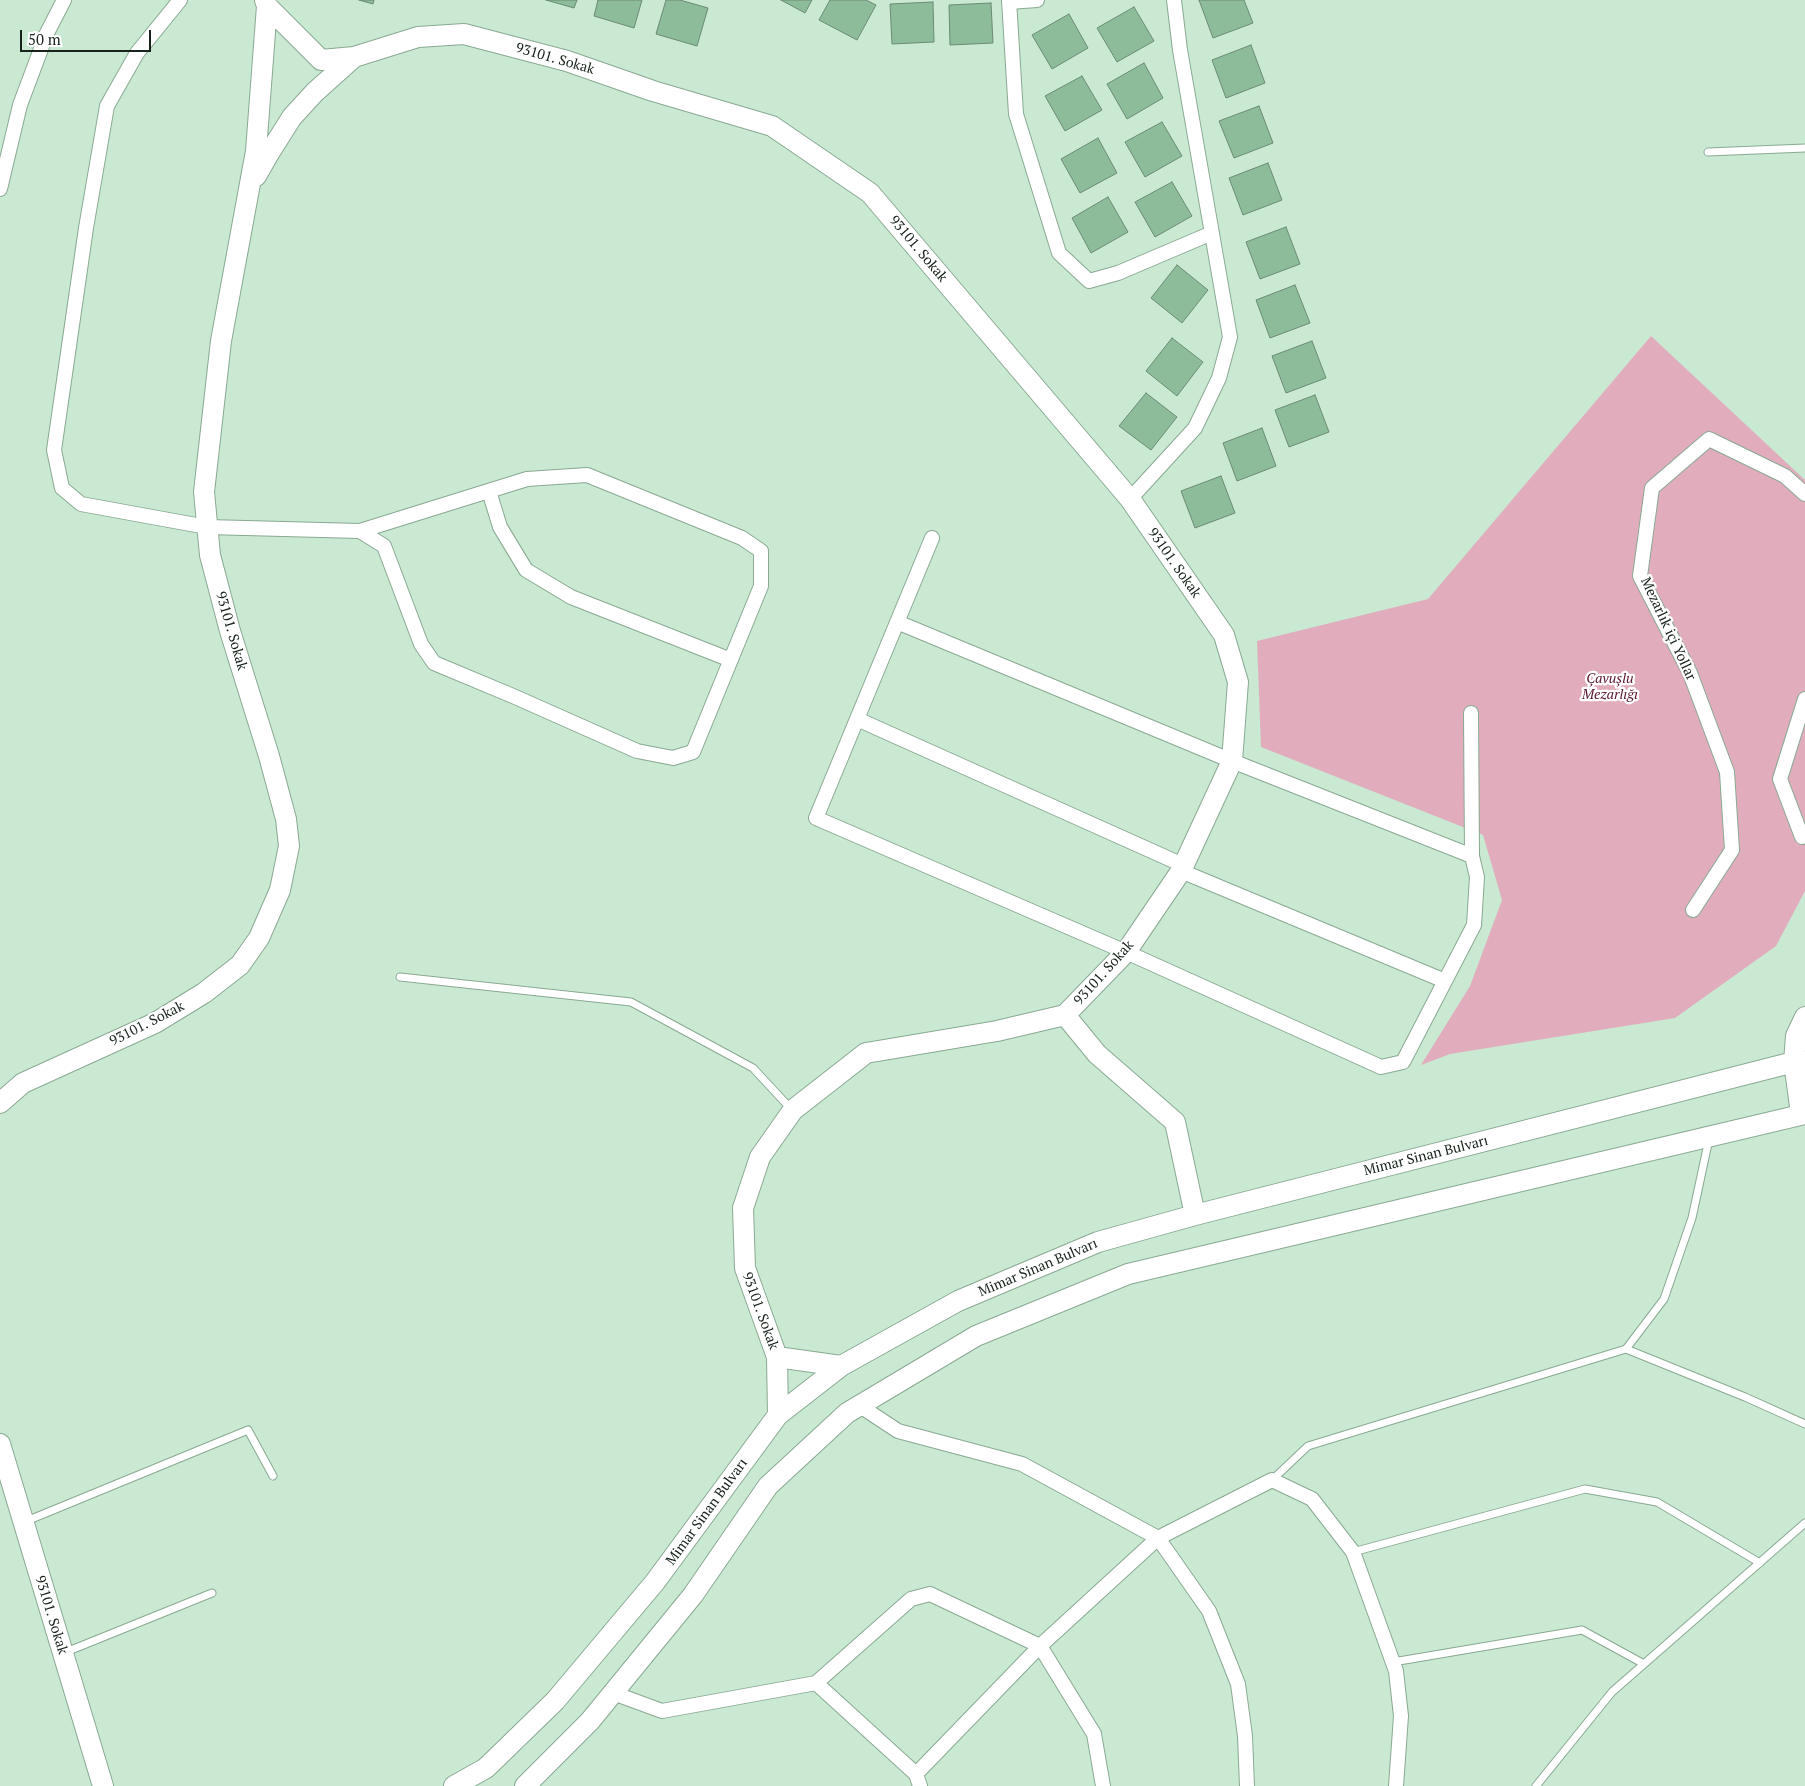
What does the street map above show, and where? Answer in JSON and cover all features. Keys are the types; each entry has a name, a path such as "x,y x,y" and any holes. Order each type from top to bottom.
{"street":[{"path":"0,189 20,105 47,32 64,0"},
{"path":"180,0 137,53 107,106 86,228 54,450 62,488 81,504 207,527 360,531 527,479 587,474 742,538 761,551 761,586 693,752 672,758 637,750 434,664 421,644 384,546 360,531"},
{"path":"1037,0 1009,1 1016,114 1059,253 1089,281 1118,273 1212,233"},
{"path":"1130,499 1195,428 1219,378 1230,337 1180,50 1174,0"},
{"name":"93101. Sokak","path":"0,1103 23,1083 155,1023 204,993 240,965 259,938 280,890 288,846 286,819 270,756 230,631 210,555 204,492 221,341 256,151 266,3"},
{"name":"93101. Sokak","path":"266,3 321,60 354,57 418,37 464,34 567,61 653,91 772,126 870,193 1130,499 1224,635 1238,682 1232,761 1182,868 1126,952 1065,1015 997,1031 866,1053 792,1110 760,1157 743,1208 744,1268 777,1357 778,1415"},
{"path":"248,192 292,117 315,92 354,57"},
{"name":"Mezarlık içi Yollar","path":"1693,910 1732,850 1727,772 1690,673 1640,576 1652,488 1710,439 1786,476 1805,494"},
{"path":"489,491 500,526 526,570 571,597 731,660"},
{"path":"932,538 816,818 1126,952 1381,1068 1403,1062 1474,925 1477,877 1472,856 1472,713"},
{"path":"897,622 1232,761 1472,856"},
{"path":"1802,837 1780,780 1805,699"},
{"path":"857,719 1182,868 1445,981"},
{"path":"1065,1015 1097,1054 1175,1122 1195,1215"},
{"path":"525,1786 590,1721 693,1595 768,1486 847,1413 976,1336 1128,1274 1803,1114 1796,1036 1805,1017"},
{"name":"Mimar Sinan Bulvarı","path":"454,1786 486,1768 555,1702 655,1582 778,1415 841,1366 967,1297 1098,1242 1195,1215 1799,1062"},
{"path":"777,1357 841,1366"},
{"path":"860,1406 898,1431 1022,1464 1158,1538 1209,1611 1238,1684 1245,1736 1247,1786"},
{"name":"93101. Sokak","path":"0,1444 103,1786"},
{"path":"816,1682 918,1780 1040,1646 1158,1538 1272,1480 1312,1499 1353,1552 1396,1671 1401,1716 1396,1786"},
{"path":"613,1693 662,1711 816,1682 911,1599 930,1594 1040,1646 1094,1734 1103,1786"}],"lane":[{"path":"1708,152 1805,148"},
{"path":"400,977 631,1002 753,1068 792,1110"},
{"path":"1272,1480 1308,1446 1626,1350 1664,1299 1692,1218 1710,1135"},
{"path":"1626,1350 1745,1397 1805,1424"},
{"path":"24,1522 248,1430 273,1476"},
{"path":"1353,1552 1585,1489 1657,1502 1760,1563"},
{"path":"1536,1786 1612,1692 1805,1522"},
{"path":"63,1654 212,1593"},
{"path":"1393,1662 1582,1630 1644,1664"}],"green space":[{"name":"Çavuşlu Mezarlığı","path":"1651,336 1805,480 1805,891 1776,946 1675,1018 1450,1054 1421,1065 1470,986 1502,900 1483,835 1261,747 1257,641 1428,599"}],"building":[{"path":"359,0 374,0 373,4"},
{"path":"546,0 577,0 574,8"},
{"path":"598,0 642,0 634,28 594,16"},
{"path":"666,0 680,0 708,8 697,46 656,34"},
{"path":"781,0 812,0 805,13"},
{"path":"830,0 866,0 876,5 857,40 819,20"},
{"path":"1199,0 1244,0 1253,23 1213,38"},
{"path":"933,2 934,42 892,44 890,4"},
{"path":"991,3 993,43 950,45 949,5"},
{"path":"1134,7 1154,41 1117,62 1097,28"},
{"path":"1069,14 1088,48 1052,69 1032,35"},
{"path":"1251,45 1265,83 1226,98 1212,60"},
{"path":"1144,63 1163,98 1127,119 1107,84"},
{"path":"1082,76 1102,110 1065,131 1045,96"},
{"path":"1259,106 1273,143 1234,158 1219,121"},
{"path":"1162,122 1182,156 1145,177 1125,142"},
{"path":"1098,138 1117,173 1080,193 1061,159"},
{"path":"1268,163 1282,200 1243,215 1229,178"},
{"path":"1172,182 1192,216 1155,237 1135,202"},
{"path":"1108,197 1128,232 1091,253 1072,218"},
{"path":"1286,227 1300,264 1260,279 1246,242"},
{"path":"1177,265 1208,290 1182,323 1151,298"},
{"path":"1295,285 1310,323 1270,338 1256,300"},
{"path":"1172,338 1203,362 1177,396 1146,371"},
{"path":"1312,341 1326,378 1286,393 1272,356"},
{"path":"1146,393 1177,417 1151,450 1119,426"},
{"path":"1315,395 1329,432 1289,447 1275,410"},
{"path":"1262,428 1276,466 1237,481 1223,443"},
{"path":"1221,476 1235,513 1195,528 1181,491"}]}
